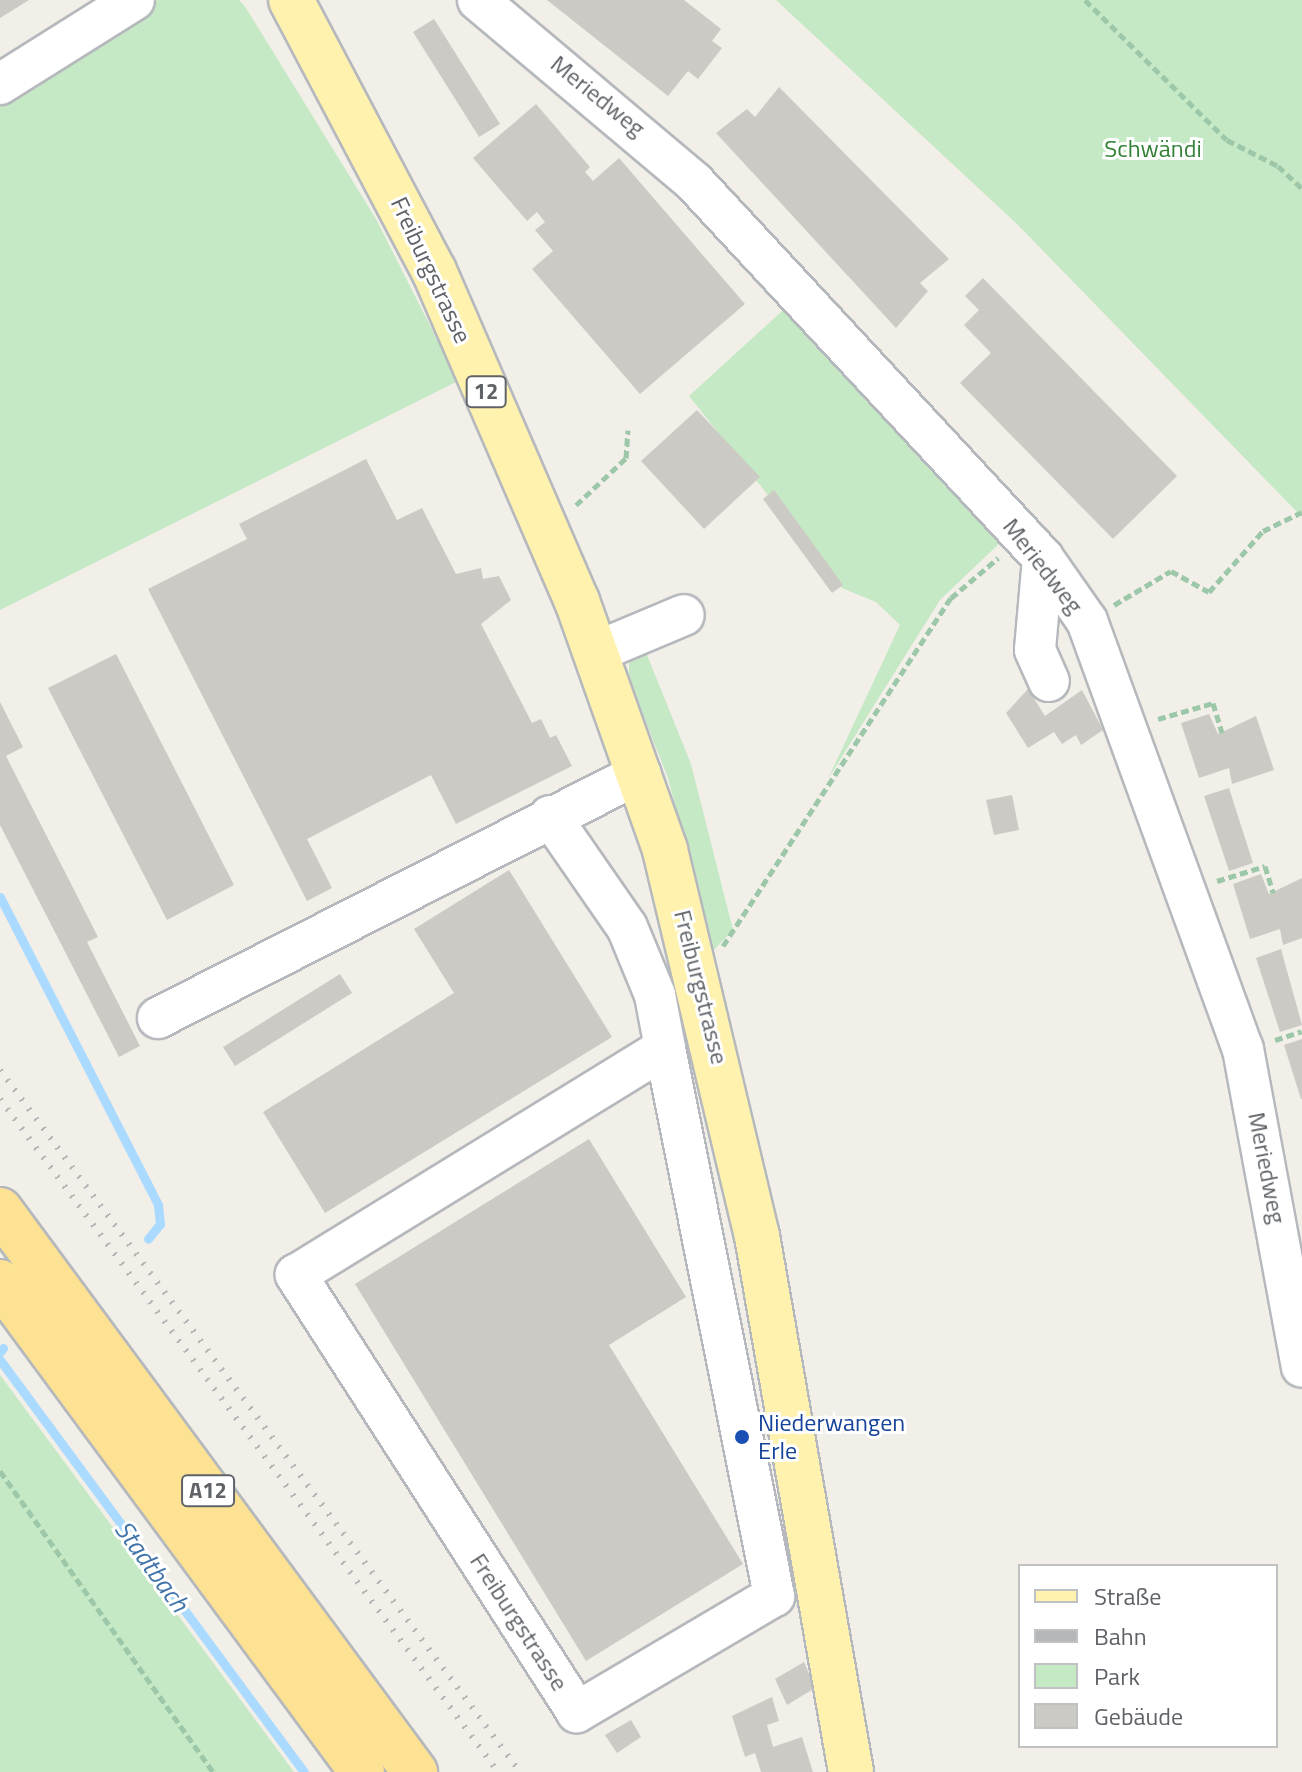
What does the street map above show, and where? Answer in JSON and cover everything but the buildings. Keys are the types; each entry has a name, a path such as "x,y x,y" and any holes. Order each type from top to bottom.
{"highway":[{"name":"A12","path":"0,1210 415,1772"},
{"name":"A12","path":"0,1282 362,1772"}],"main road":[{"name":"Freiburgstrasse","path":"291,0 434,271 596,652 640,773 699,973 771,1310 851,1772"}],"street":[{"path":"0,84 134,0"},
{"name":"Meriedweg","path":"478,0 694,182 1033,547 1087,621 1190,890 1243,1049 1302,1367"},
{"path":"1033,547 1035,650 1049,681"},
{"path":"596,652 684,615"},
{"path":"158,1018 550,816 640,773"},
{"name":"Freiburgstrasse","path":"550,816 627,927 655,995 774,1596 577,1712 296,1275 665,1048"}],"path":[{"path":"1085,0 1227,140 1278,166 1302,188"},
{"path":"579,521 573,508 626,458 628,430"},
{"path":"1107,609 1171,571 1209,592 1263,531 1302,512"},
{"path":"699,973 738,929 951,598 1033,547"},
{"path":"1145,722 1213,703 1222,733"},
{"path":"1190,890 1265,866 1273,893"},
{"path":"0,1471 213,1772"}],"green space":[{"path":"158,0 239,0 246,8 376,219 458,381 0,610 0,99"},
{"name":"Schwändi","path":"776,0 1302,0 1302,517 1017,224"},
{"path":"791,303 1007,536 940,600 828,779 900,625 876,602 842,588 689,396"},
{"path":"645,650 691,764 733,930 713,951 668,778 629,679 629,658"},
{"path":"0,1375 294,1772 0,1772"}],"waterway":[{"name":"Stadtbach","path":"0,897 158,1205 160,1224 148,1239"},
{"name":"Stadtbach","path":"0,1352 3,1348"},
{"name":"Stadtbach","path":"0,1360 304,1772"}],"railway":[{"path":"0,1070 520,1772"},
{"path":"0,1099 498,1772"}],"place":[{"name":"Niederwangen Erle","path":"742,1437"}]}
